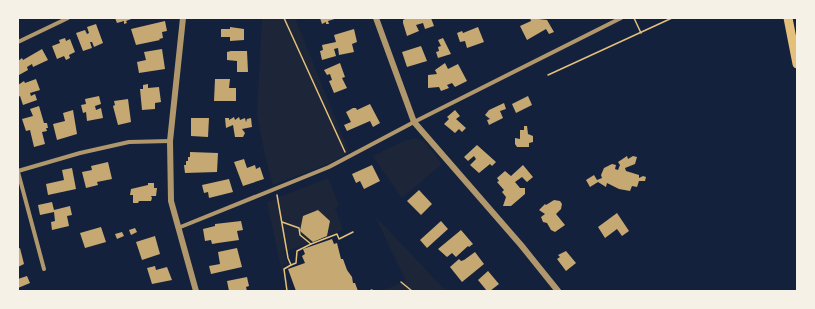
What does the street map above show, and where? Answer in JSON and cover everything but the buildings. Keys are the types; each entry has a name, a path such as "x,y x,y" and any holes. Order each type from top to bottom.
{"highway":[{"path":"788,18 797,64"}],"street":[{"path":"18,42 68,18"},
{"path":"183,18 170,141 171,201 196,291"},
{"path":"376,18 414,122 521,245 558,291"},
{"path":"178,228 329,168 414,122 620,18"},
{"path":"44,269 18,172 80,152 129,142 170,141"}],"path":[{"path":"284,18 348,158"},
{"path":"634,18 640,33"},
{"path":"548,75 672,18"},
{"path":"276,189 288,258 291,265"},
{"path":"282,222 299,228 300,235 311,244"},
{"path":"288,291 284,269 296,264 297,251 336,234 339,239 353,232"},
{"path":"401,282 412,291"}],"shaded area":[{"path":"262,18 295,18 349,152 328,164 273,185 266,160 257,114"},
{"path":"416,138 424,141 442,164 402,198 373,156 404,141"},
{"path":"328,178 339,205 335,208 343,230 327,236 330,220 318,211 313,242 284,252 288,264 283,266 291,291 286,291 267,202"},
{"path":"375,216 446,291 381,291 406,281"}]}
